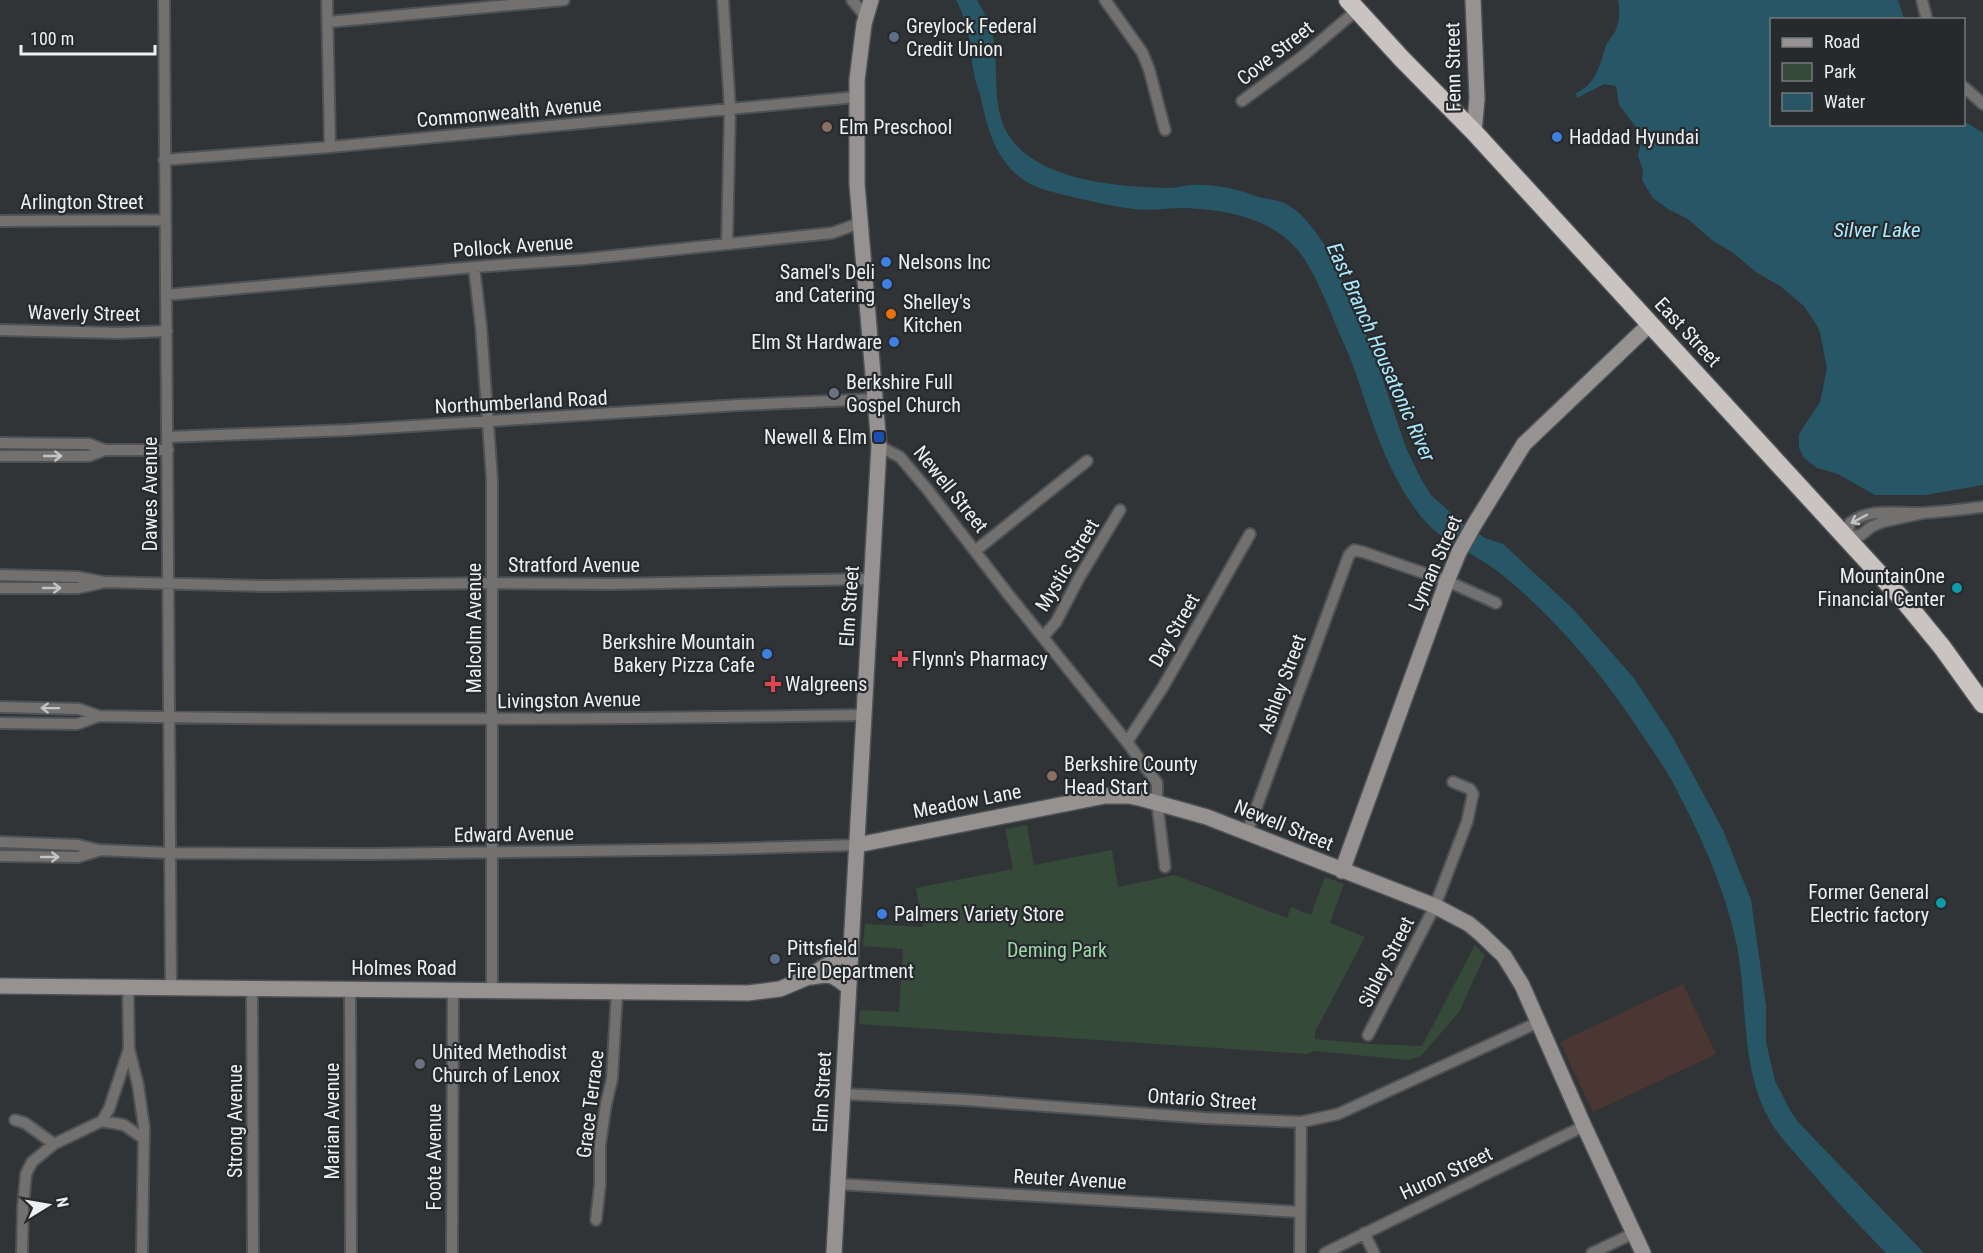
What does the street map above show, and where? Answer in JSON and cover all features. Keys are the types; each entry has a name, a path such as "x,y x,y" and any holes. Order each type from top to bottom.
{"highway":[{"name":"East Street","path":"1353,5 1474,132 1846,537 1925,626 1983,704"}],"street":[{"name":"Dawes Avenue","path":"164,0 171,988"},
{"path":"327,0 330,147"},
{"path":"447,0 448,12"},
{"path":"327,22 564,0"},
{"path":"723,0 730,108 727,244"},
{"path":"852,0 866,18"},
{"name":"Elm Street","path":"834,1253 879,446 856,184 856,97 860,49 871,0"},
{"path":"1106,0 1142,52 1149,69 1165,130"},
{"name":"Fenn Street","path":"1473,0 1477,99 1474,132"},
{"path":"1923,0 1927,18"},
{"name":"Cove Street","path":"1242,102 1304,55 1353,5"},
{"path":"1965,88 1983,104"},
{"name":"Commonwealth Avenue","path":"164,160 330,147 856,97"},
{"name":"Arlington Street","path":"0,220 165,220"},
{"name":"Pollock Avenue","path":"166,295 584,259 832,233 860,223"},
{"name":"Malcolm Avenue","path":"474,267 481,326 492,479 492,990"},
{"name":"Lyman Street","path":"1342,871 1447,581 1474,525 1524,444 1650,324"},
{"name":"Waverly Street","path":"0,330 119,333 167,331"},
{"name":"Northumberland Road","path":"168,436 350,430 619,415 740,405 876,399"},
{"path":"0,443 89,444 105,450 168,450"},
{"name":"Newell Street","path":"879,446 900,457 927,489 1127,742 1157,783 1157,802 1206,817 1435,906 1469,924 1495,946 1514,970 1643,1253"},
{"path":"0,456 89,456 105,450"},
{"path":"975,551 1087,461"},
{"path":"1923,513 1880,512 1864,515 1850,523 1846,537 1860,535 1882,522 1923,513 1983,507"},
{"name":"Mystic Street","path":"1043,637 1056,622 1079,578 1120,510"},
{"name":"Day Street","path":"1127,742 1162,687 1250,534"},
{"name":"Ashley Street","path":"1247,833 1349,555 1355,550 1447,581"},
{"path":"0,575 78,577 104,582"},
{"name":"Stratford Avenue","path":"104,582 268,586 612,584 872,579"},
{"path":"1447,581 1496,603"},
{"path":"0,588 78,588 104,582"},
{"path":"0,707 79,709 99,716"},
{"name":"Livingston Avenue","path":"99,716 492,719 863,715"},
{"path":"0,723 77,724 99,716"},
{"name":"Sibley Street","path":"1368,1035 1435,906 1473,800 1470,789 1453,782"},
{"name":"Meadow Lane","path":"858,844 1105,796 1129,796 1157,802"},
{"path":"1157,802 1165,867"},
{"path":"0,842 78,845 99,850"},
{"name":"Edward Avenue","path":"99,850 170,853 371,854 722,849 858,844"},
{"path":"0,856 78,857 99,850"},
{"name":"Holmes Road","path":"0,986 748,993 780,989 806,978 836,960 851,944"},
{"name":"Holmes Road","path":"806,978 828,974 836,977 848,987"},
{"path":"128,988 129,1049 138,1085 144,1139 142,1253"},
{"name":"Strong Avenue","path":"252,988 253,1253"},
{"name":"Marian Avenue","path":"350,988 351,1253"},
{"name":"Foote Avenue","path":"452,1253 453,989"},
{"name":"Grace Terrace","path":"596,1220 600,1185 600,1145 612,1079 617,992"},
{"name":"Ontario Street","path":"843,1094 1301,1122 1338,1114 1539,1022"},
{"path":"22,1253 26,1174 32,1162 54,1144 102,1121 109,1109 129,1049"},
{"path":"15,1120 25,1123 54,1144"},
{"path":"102,1121 124,1125 144,1139"},
{"path":"1300,1253 1301,1122"},
{"name":"Huron Street","path":"1324,1253 1584,1126"},
{"name":"Reuter Avenue","path":"838,1184 1300,1212"},
{"path":"1364,1233 1374,1253"},
{"path":"1592,1253 1634,1233"}],"shaded area":[{"path":"1683,984 1716,1054 1593,1112 1560,1042"}],"green space":[{"name":"Deming Park","path":"1027,825 1034,865 1112,850 1118,887 1175,875 1287,918 1291,907 1311,915 1325,877 1344,884 1330,923 1365,937 1315,1032 1315,1039 1422,1046 1475,945 1485,955 1459,1012 1421,1056 1408,1060 1315,1051 1307,1054 859,1024 860,1010 899,1012 903,949 863,946 865,924 923,927 916,888 1013,869 1005,829"}],"water":[{"path":"956,0 977,0 985,14 994,42 997,97 1003,124 1009,136 1022,151 1039,163 1081,179 1103,183 1168,188 1190,185 1214,186 1279,201 1301,215 1335,258 1343,258 1346,267 1339,271 1345,290 1371,345 1406,448 1422,481 1431,495 1463,524 1485,538 1503,544 1573,609 1633,677 1672,736 1723,830 1751,900 1766,1006 1766,1042 1775,1081 1799,1123 1924,1253 1886,1253 1855,1221 1773,1126 1753,1078 1737,946 1726,903 1702,841 1672,781 1605,683 1556,625 1500,573 1437,533 1407,497 1388,462 1354,368 1331,313 1313,273 1295,246 1268,226 1237,215 1203,209 1148,210 1118,207 1047,190 1034,186 1021,178 1007,165 992,138 975,76 967,27"},
{"name":"Silver Lake","path":"1618,0 1898,0 1904,18 1770,18 1770,126 1965,126 1965,122 1983,133 1983,485 1925,495 1875,495 1838,474 1817,468 1804,458 1799,448 1799,434 1820,402 1827,369 1820,332 1816,324 1804,306 1780,286 1713,241 1688,219 1653,198 1642,180 1643,171 1638,155 1643,136 1619,105 1615,86 1604,84 1577,98 1576,93 1588,85 1596,74 1606,46 1617,28"}],"place":[{"name":"Greylock Federal Credit Union","path":"894,37"},
{"name":"Elm Preschool","path":"827,127"},
{"name":"Haddad Hyundai","path":"1557,137"},
{"name":"Nelsons Inc","path":"886,262"},
{"name":"Samel's Deli and Catering","path":"887,284"},
{"name":"Shelley's Kitchen","path":"891,314"},
{"name":"Elm St Hardware","path":"894,342"},
{"name":"Berkshire Full Gospel Church","path":"834,393"},
{"name":"Newell & Elm","path":"879,437"},
{"name":"MountainOne Financial Center","path":"1957,588"},
{"name":"Berkshire Mountain Bakery Pizza Cafe","path":"767,654"},
{"name":"Flynn's Pharmacy","path":"900,659"},
{"name":"Walgreens","path":"773,684"},
{"name":"Berkshire County Head Start","path":"1052,776"},
{"name":"Former General Electric factory","path":"1941,903"},
{"name":"Palmers Variety Store","path":"882,914"},
{"name":"Pittsfield Fire Department","path":"775,959"},
{"name":"United Methodist Church of Lenox","path":"420,1064"}],"water label":[{"name":"East Branch Housatonic River","path":"1381,352"}]}
